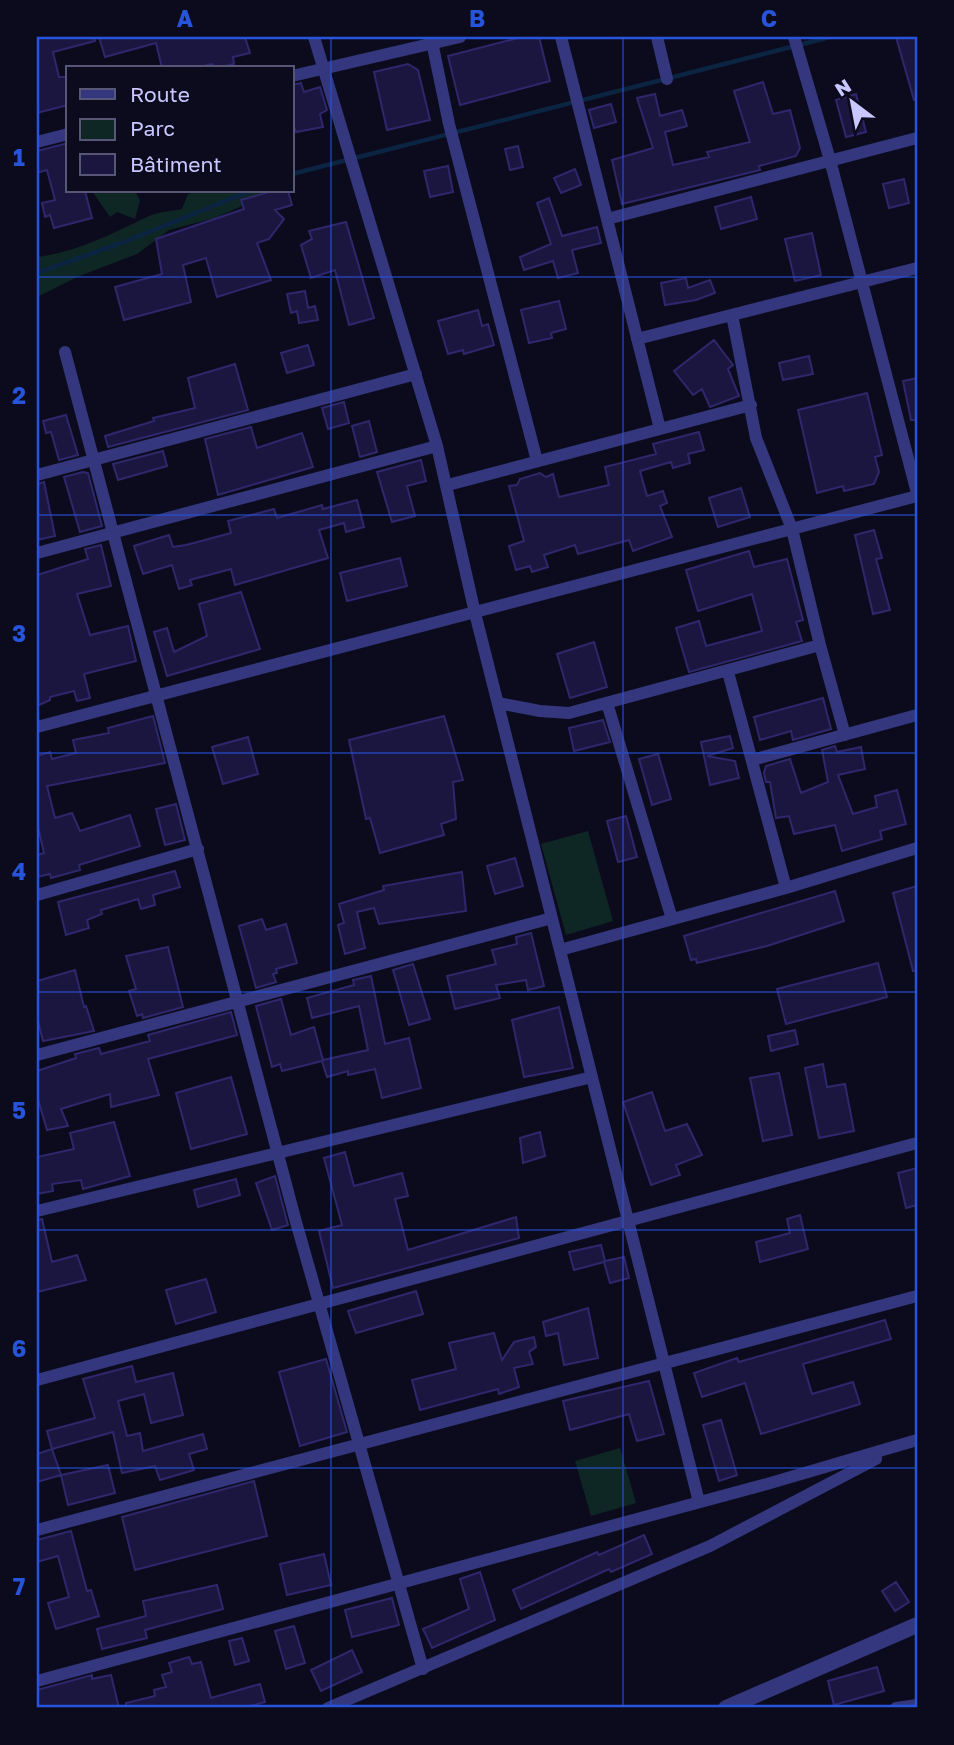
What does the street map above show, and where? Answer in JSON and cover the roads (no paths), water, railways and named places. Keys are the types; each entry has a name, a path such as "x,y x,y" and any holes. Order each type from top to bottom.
{"street":[{"path":"314,37 438,446 475,613 699,1503"},
{"path":"294,76 431,40 460,37"},
{"path":"561,37 660,429"},
{"path":"657,37 667,79"},
{"path":"37,727 917,495 830,160 794,37"},
{"path":"431,40 449,124 537,461"},
{"path":"37,142 66,135"},
{"path":"607,219 917,138"},
{"path":"637,339 917,268"},
{"path":"732,315 763,461 792,529 845,735"},
{"path":"65,352 357,1445 423,1669"},
{"path":"37,475 416,374"},
{"path":"448,485 751,405"},
{"path":"37,553 438,446"},
{"path":"498,703 556,714 728,672 820,645"},
{"path":"728,672 786,888"},
{"path":"607,703 672,919"},
{"path":"752,760 917,715"},
{"path":"560,950 786,888 917,848"},
{"path":"37,895 198,849"},
{"path":"37,1055 552,918"},
{"path":"37,1211 592,1077"},
{"path":"37,1380 917,1143"},
{"path":"37,1530 917,1296"},
{"path":"328,1708 710,1546 917,1440"},
{"path":"37,1681 896,1449"},
{"path":"734,1707 917,1625"},
{"path":"897,1708 917,1705"}],"waterway":[{"path":"294,173 830,37"},
{"path":"37,273 132,239 248,192"}]}
